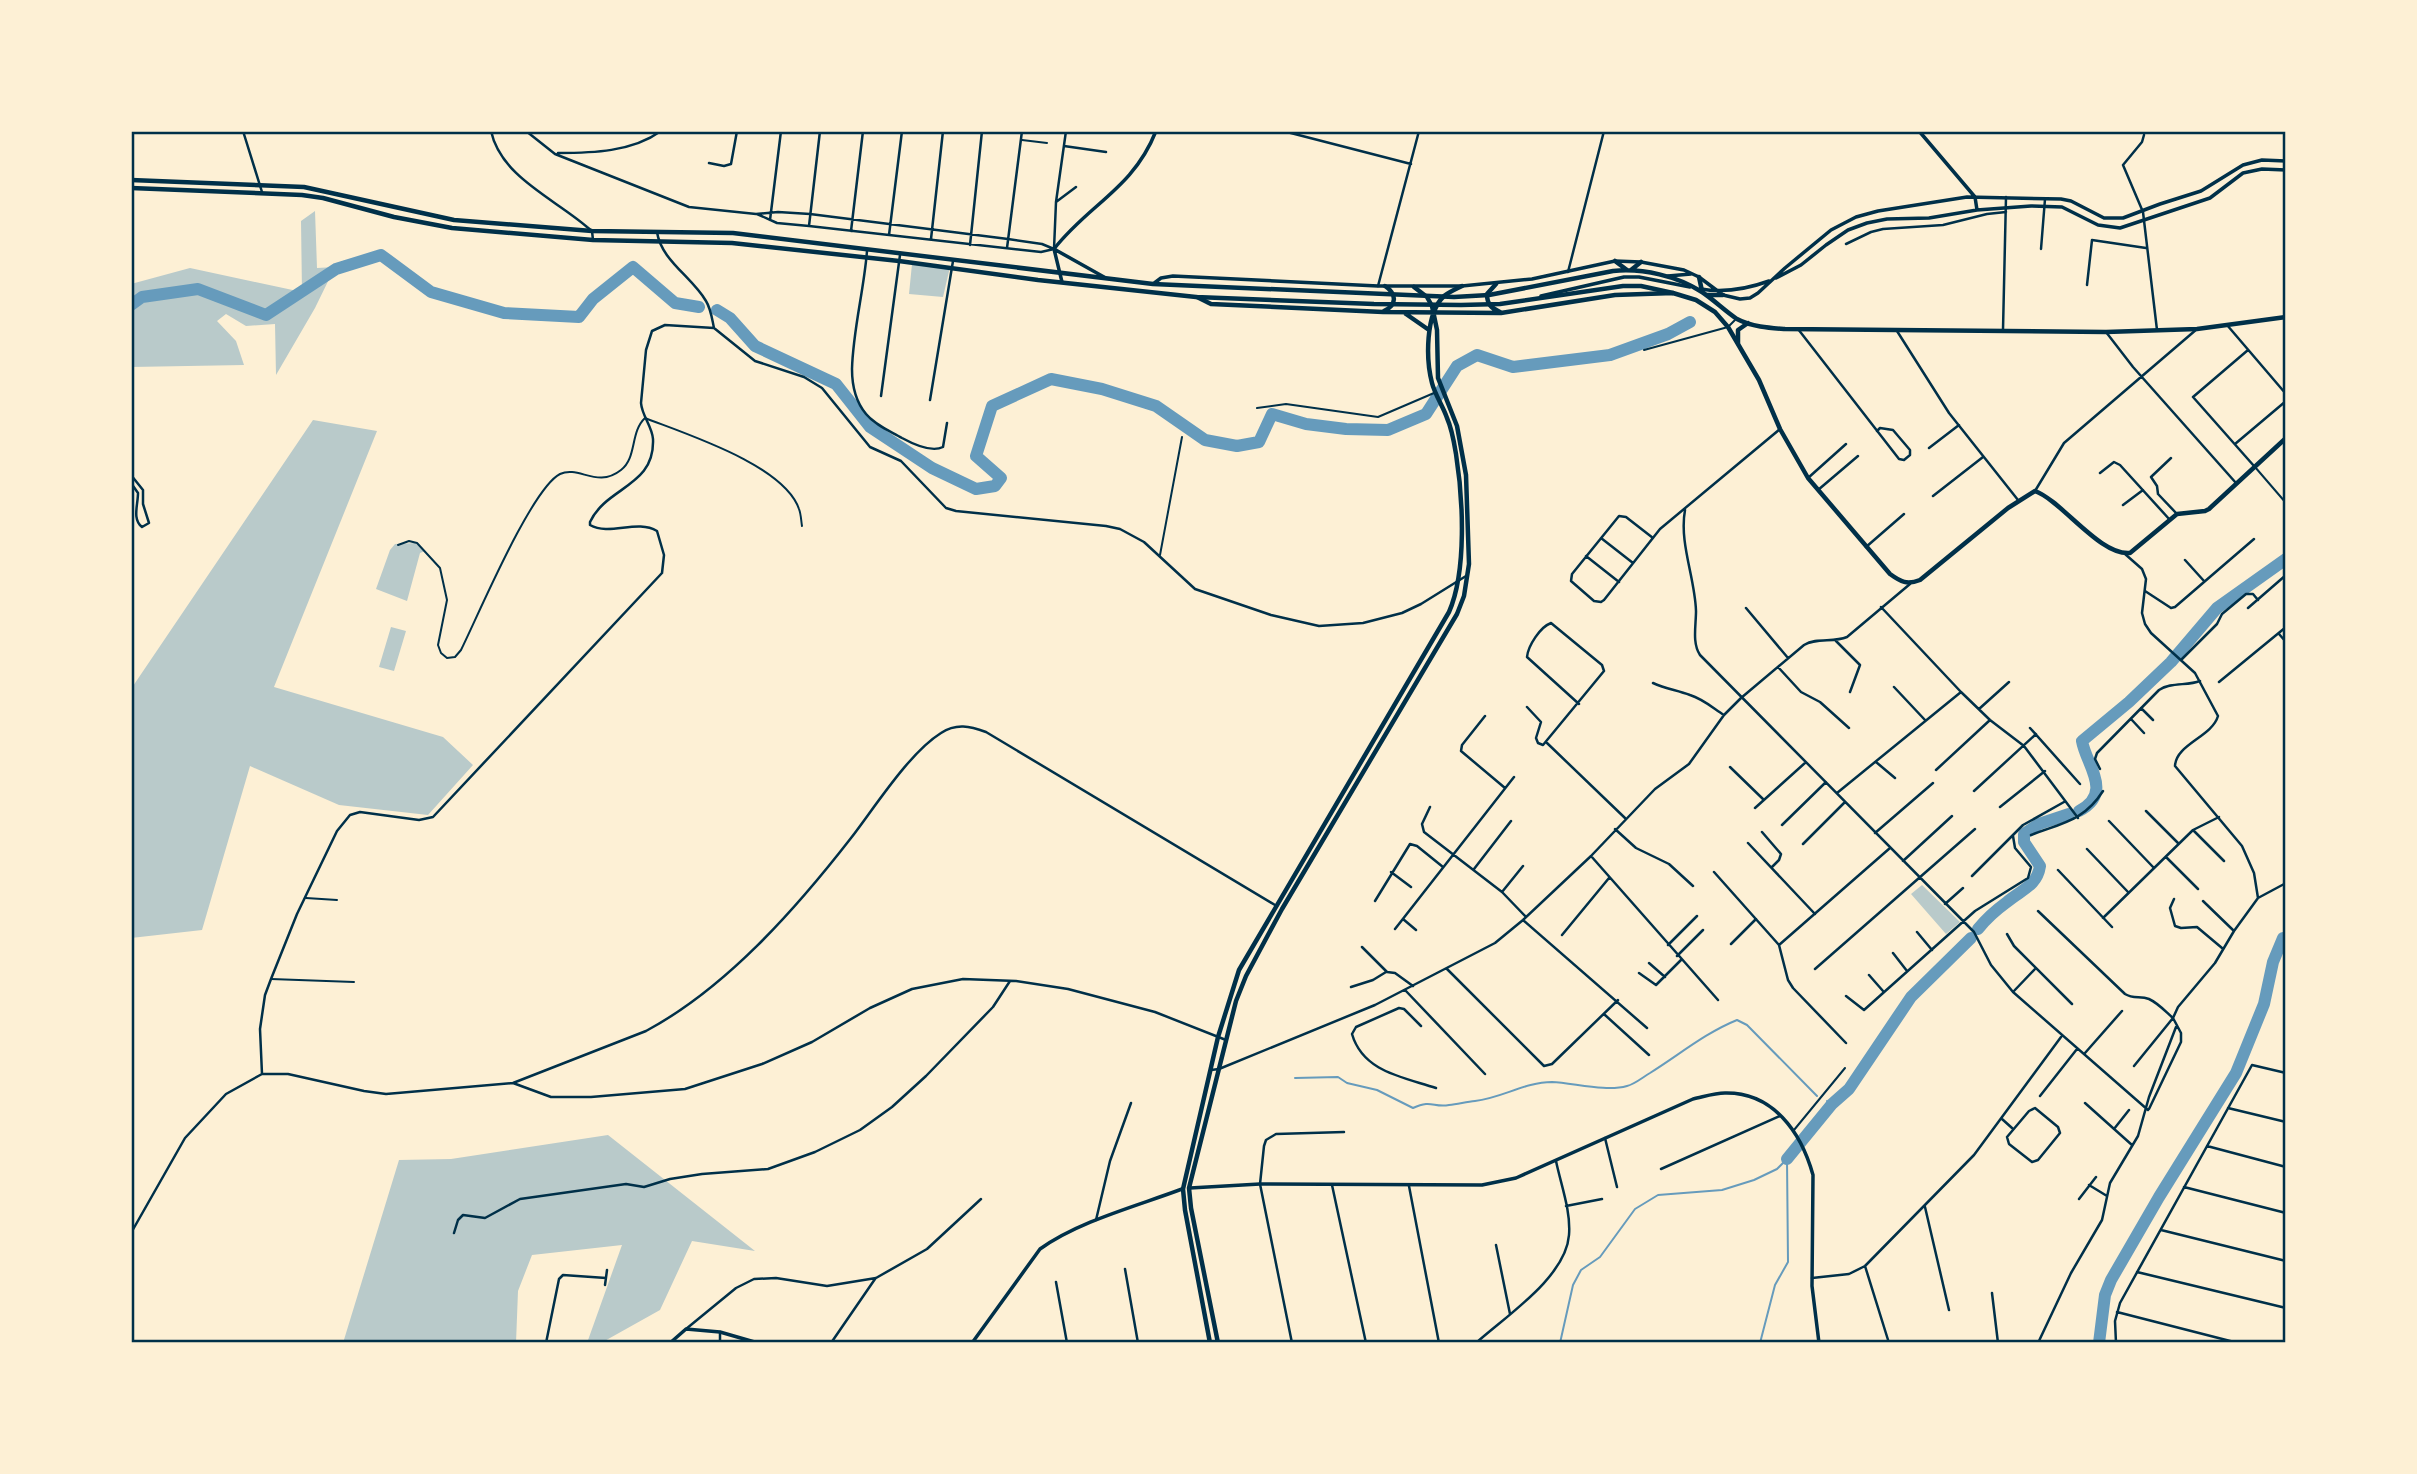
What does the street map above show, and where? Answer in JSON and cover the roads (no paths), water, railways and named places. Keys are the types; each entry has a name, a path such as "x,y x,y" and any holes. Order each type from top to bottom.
{"main road":[{"path":"131,180 284,185 325,191 454,220 592,231 733,233 867,247 1153,284 1454,297 1489,295 1613,271 1630,271 1668,276 1703,293 1737,318 1773,328 2106,332 2197,330 2286,317"},
{"path":"131,188 323,198 394,218 452,228 593,240 732,243 1196,297 1374,304 1500,303 1614,287 1641,286 1673,293 1696,300 1714,312 1728,327 1759,380 1780,429 1808,478 1890,574 1899,581 1910,584 1920,580 2018,500 2035,491 2113,550 2125,554 2134,550 2177,514 2205,511 2286,438"},
{"path":"1615,261 1630,271"},
{"path":"1630,271 1642,262"},
{"path":"1699,277 1703,293"},
{"path":"1496,284 1487,294 1487,299 1490,305 1501,313"},
{"path":"1383,312 1390,309 1394,301 1392,292 1385,286"},
{"path":"1210,1343 1185,1210 1186,1188 1218,1037 1239,970 1449,612 1460,579 1460,485 1449,420 1435,393 1431,374 1429,330 1434,312 1443,297 1462,286"},
{"path":"1218,1343 1186,1188 1246,976 1282,909 1457,614 1468,574 1466,475 1457,426 1437,371 1434,312 1427,297 1414,287"},
{"path":"1196,297 1211,304 1383,312 1501,313 1615,295 1673,293"},
{"path":"1703,293 1723,295"},
{"path":"1402,312 1415,318 1429,330"},
{"path":"1738,343 1738,330 1749,323"}],"street":[{"path":"243,131 263,194"},
{"path":"491,131 498,149 517,173 592,231 593,240"},
{"path":"526,131 555,153 689,208 756,214 810,214 1042,244 1054,248 1104,277"},
{"path":"555,153 589,153 622,148 661,131"},
{"path":"709,163 724,166 731,164 737,131"},
{"path":"769,220 781,131"},
{"path":"808,226 821,131"},
{"path":"850,231 863,131"},
{"path":"889,235 902,131"},
{"path":"931,240 943,131"},
{"path":"970,245 982,131"},
{"path":"1007,248 1022,131"},
{"path":"1062,282 1054,248 1056,202 1066,131"},
{"path":"756,214 769,220 808,226 1041,252 1054,248 1129,177 1141,161 1156,131"},
{"path":"1283,131 1410,164"},
{"path":"1378,286 1419,131"},
{"path":"1568,272 1604,131"},
{"path":"1919,131 1975,197 1977,210"},
{"path":"2149,131 2143,133 2144,138 2123,165 2143,212 2157,330"},
{"path":"1021,140 1047,144"},
{"path":"1064,146 1106,152"},
{"path":"1153,284 1161,278 1173,276 1378,286 1462,286 1496,284 1615,261 1669,265 1693,273 1723,295 1750,298 1831,230 1856,216 1975,197 2006,197 2071,201 2104,218 2123,218 2210,187 2243,165 2262,160 2286,162"},
{"path":"1541,296 1624,277 1639,277 1715,291 1758,285 1801,265 1848,230 1887,219 1929,218 1977,210 2044,206 2070,209 2092,222 2120,228 2210,198 2243,173 2262,169 2286,170"},
{"path":"1056,202 1076,187"},
{"path":"2003,331 2006,197"},
{"path":"2041,249 2045,199"},
{"path":"1846,244 1883,229 1943,225 2006,209"},
{"path":"657,232 658,242 705,299 714,328 755,361 804,377 822,388 870,447 901,461 946,508 1106,526 1133,535 1195,589 1210,597 1320,626 1363,623 1402,613 1468,574"},
{"path":"2087,285 2092,240 2146,248"},
{"path":"867,247 852,369 858,402 867,416 878,425 911,442 936,450 943,447 947,423"},
{"path":"881,396 901,252"},
{"path":"930,400 954,258"},
{"path":"1668,276 1693,273"},
{"path":"1644,350 1728,327 1737,318"},
{"path":"262,1074 260,1029 265,995 305,898 343,821 359,812 419,820 433,817 662,573 664,555 657,531 643,526 598,528 590,525 590,522 604,504 640,477 652,451 651,429 641,403 646,350 652,331 665,325 714,328"},
{"path":"2227,325 2286,394"},
{"path":"1798,329 1877,431 1899,459 1904,460 1910,455 1910,450 1893,430 1881,428 1877,431"},
{"path":"1807,329 1808,342"},
{"path":"2035,491 2064,443 2197,330"},
{"path":"1896,331 1959,425 2018,500"},
{"path":"2106,332 2236,483"},
{"path":"2248,350 2193,397 2286,503"},
{"path":"1257,408 1286,404 1378,417 1435,393"},
{"path":"2235,444 2286,401"},
{"path":"398,545 409,541 417,543 440,568 447,600 438,645 447,658 455,657 461,650 536,500 549,483 560,474 572,471 591,478 602,478 620,471 627,465 637,428 645,418"},
{"path":"645,418 724,449 773,478 792,496 799,509 802,526"},
{"path":"1929,448 1959,425"},
{"path":"1653,538 1623,515 1616,518 1573,574 1572,581 1594,601 1598,603 1604,600 1668,523 1780,429"},
{"path":"1160,556 1182,437"},
{"path":"1808,478 1846,444"},
{"path":"1818,490 1858,456"},
{"path":"1933,496 1984,456"},
{"path":"2171,458 2151,477 2157,486 2158,494 2177,514"},
{"path":"2100,473 2116,463 2170,520"},
{"path":"131,475 143,489 143,504 149,523 142,527 136,518 138,493 131,483"},
{"path":"2123,505 2143,490"},
{"path":"1685,510 1684,528 1695,602 1696,650 1978,938 1998,975 2013,992 2146,1110"},
{"path":"1866,547 1904,514"},
{"path":"1601,538 1633,563"},
{"path":"2145,592 2171,608 2254,539"},
{"path":"2125,554 2142,569 2146,579 2142,613 2145,624 2151,633 2182,659 2200,681 2218,716 2213,726 2179,755 2175,766 2242,846 2250,859 2258,898"},
{"path":"1586,556 1619,582"},
{"path":"2185,560 2205,582"},
{"path":"2248,608 2286,575"},
{"path":"1212,1070 1375,1005 1495,943 1525,919 1591,856 1654,789 1689,764 1724,715 1741,698 1810,642 1847,637 1910,584"},
{"path":"2182,659 2217,624 2222,614 2250,593 2258,600"},
{"path":"1881,607 1961,692 1990,720 2024,746 2078,818"},
{"path":"1746,608 1788,658"},
{"path":"1527,707 1541,722 1536,741 1542,745 1546,742 1578,704 1603,674 1604,667 1554,624 1547,623 1528,651 1527,657 1578,704"},
{"path":"2219,682 2286,626"},
{"path":"2278,633 2286,642"},
{"path":"1835,640 1860,665 1850,692"},
{"path":"1778,667 1801,692 1819,702 1849,728"},
{"path":"2100,769 2095,759 2097,753 2164,687 2200,681"},
{"path":"1653,682 1668,690 1701,700 1724,715"},
{"path":"1979,709 2009,682"},
{"path":"1894,687 1926,721"},
{"path":"1837,793 1961,692"},
{"path":"2141,708 2153,720"},
{"path":"1485,716 1462,745 1461,751 1505,788"},
{"path":"2131,719 2144,733"},
{"path":"1936,770 1990,720"},
{"path":"131,1233 195,1125 226,1094 262,1074 288,1074 386,1094 513,1083 646,1031 680,1010 780,923 814,885 925,746 940,733 961,726 986,732 1282,909"},
{"path":"2030,728 2080,784"},
{"path":"1974,791 2036,734"},
{"path":"1546,742 1625,818"},
{"path":"1755,808 1806,762"},
{"path":"1876,762 1895,778"},
{"path":"1730,767 1764,800"},
{"path":"2000,807 2045,771"},
{"path":"1395,929 1514,777"},
{"path":"1782,825 1826,782"},
{"path":"1875,833 1933,783"},
{"path":"2031,835 2078,818 2089,810 2103,791"},
{"path":"1803,844 1845,801"},
{"path":"1972,876 2023,825 2065,801"},
{"path":"1430,807 1422,830 1502,892 1525,919 1647,1028"},
{"path":"2146,811 2179,844"},
{"path":"1903,862 1952,816"},
{"path":"2103,918 2193,831 2219,817"},
{"path":"1474,869 1511,821"},
{"path":"2109,821 2154,868"},
{"path":"1615,829 1636,848 1669,864 1693,886"},
{"path":"1815,969 1975,829"},
{"path":"2193,831 2224,861"},
{"path":"1762,832 1781,853 1779,860 1772,867"},
{"path":"1846,996 1864,1010 1982,906 2028,878 2031,867 2015,848 2013,836"},
{"path":"1748,843 1815,914"},
{"path":"1375,901 1410,844 1417,846 1444,867"},
{"path":"1779,946 1890,848"},
{"path":"2087,849 2129,893"},
{"path":"1591,856 1718,1000"},
{"path":"2166,857 2197,889"},
{"path":"1502,892 1522,866"},
{"path":"2058,870 2112,928"},
{"path":"1391,872 1411,887"},
{"path":"1714,872 1779,946 1790,984 1846,1043"},
{"path":"1562,934 1610,877"},
{"path":"2134,1066 2215,963 2222,948 2258,898 2286,883"},
{"path":"1945,904 1963,888"},
{"path":"305,898 337,900"},
{"path":"2174,900 2170,908 2175,926 2197,927 2222,948"},
{"path":"2203,901 2234,931"},
{"path":"2038,911 2125,994 2133,998 2152,1000 2173,1018 2181,1033 2181,1042 2155,1101 2146,1110"},
{"path":"1668,945 1697,916"},
{"path":"1403,919 1416,930"},
{"path":"1731,944 1756,919"},
{"path":"1677,956 1703,930"},
{"path":"1917,932 1932,950"},
{"path":"2007,934 2014,946 2072,1004"},
{"path":"1362,947 1387,972 1395,973 1413,986"},
{"path":"1893,953 1907,971"},
{"path":"1639,973 1653,985 1681,960"},
{"path":"1649,963 1665,977"},
{"path":"2013,992 2035,968"},
{"path":"1447,969 1544,1066 1552,1064 1618,1000"},
{"path":"1351,986 1373,981 1387,972"},
{"path":"1868,975 1884,991"},
{"path":"271,979 354,982"},
{"path":"513,1083 551,1097 591,1097 685,1089 762,1064 812,1042 870,1008 912,989 963,979 1046,985 1097,995 1154,1012 1226,1040"},
{"path":"454,1233 458,1220 463,1215 485,1218 520,1199 626,1184 644,1187 670,1179 702,1174 768,1169 815,1152 860,1130 892,1107 993,1007 1010,981"},
{"path":"1405,990 1485,1074"},
{"path":"1375,1005 1380,1016"},
{"path":"1421,1026 1402,1008 1356,1027 1352,1034 1366,1060 1385,1071 1436,1088"},
{"path":"2083,1055 2122,1012"},
{"path":"1605,1015 1649,1055"},
{"path":"2038,1343 2071,1273 2102,1220 2113,1174 2143,1124 2176,1027"},
{"path":"1812,1278 1849,1274 1865,1266 1974,1155 2062,1037"},
{"path":"2040,1096 2077,1049"},
{"path":"2116,1343 2117,1312 2252,1065 2286,1073"},
{"path":"1794,1131 1845,1068"},
{"path":"972,1343 1040,1249 1095,1221 1186,1188 1260,1184 1465,1186 1498,1182 1556,1161 1693,1099 1723,1093 1745,1094 1764,1102 1782,1115 1807,1155 1814,1175 1812,1278 1819,1343"},
{"path":"1095,1221 1110,1161 1131,1102"},
{"path":"2085,1103 2132,1146"},
{"path":"2035,1108 2058,1127 2060,1133 2038,1160 2032,1162 2007,1141 2013,1129 2035,1108"},
{"path":"2228,1108 2286,1122"},
{"path":"2114,1129 2129,1110"},
{"path":"1661,1169 1782,1115"},
{"path":"2001,1119 2013,1129"},
{"path":"1292,1343 1260,1184 1264,1146 1270,1136 1344,1132"},
{"path":"1605,1139 1617,1187"},
{"path":"2207,1146 2286,1167"},
{"path":"1476,1343 1541,1285 1556,1269 1564,1255 1569,1237 1569,1219 1556,1161"},
{"path":"2079,1199 2096,1177"},
{"path":"1332,1185 1366,1343"},
{"path":"2090,1185 2107,1196"},
{"path":"1409,1186 1439,1343"},
{"path":"2184,1187 2286,1213"},
{"path":"670,1343 736,1288 754,1279 776,1278 827,1286 876,1278 926,1249 981,1199"},
{"path":"1566,1206 1602,1199"},
{"path":"1924,1208 1948,1310"},
{"path":"2161,1230 2286,1261"},
{"path":"1496,1245 1510,1314"},
{"path":"1865,1266 1889,1343"},
{"path":"1125,1269 1139,1343"},
{"path":"605,1285 607,1270"},
{"path":"2137,1272 2286,1308"},
{"path":"546,1343 559,1279 563,1275 606,1278"},
{"path":"831,1343 876,1278"},
{"path":"1056,1282 1067,1343"},
{"path":"1992,1293 1998,1343"},
{"path":"2117,1312 2238,1343"},
{"path":"686,1329 720,1332 758,1343"},
{"path":"720,1332 720,1343"}],"waterway":[{"path":"131,305 142,297 198,289 266,315 336,269 381,255 431,292 504,313 579,317 593,299 633,267 675,303 699,307"},
{"path":"717,310 730,318 755,346 836,384 870,427 932,468 976,489 995,486 1001,478 976,456 992,406 1051,379 1102,389 1156,406 1205,440 1237,446 1259,442 1272,414 1306,424 1388,430 1426,414 1457,366 1477,355 1513,367 1610,355 1668,334 1690,322"},
{"path":"2079,811 2095,796 2096,787 2082,741 2171,662 2217,608 2286,559"},
{"path":"1978,929 1995,911 2036,878 2040,866 2024,842 2024,834 2039,824 2069,814"},
{"path":"1787,1159 1832,1104 1849,1089 1911,997 1971,938"},
{"path":"2099,1343 2105,1295 2111,1280 2236,1073 2264,1004 2273,962 2283,938"},
{"path":"1295,1078 1338,1077 1347,1083 1377,1090 1413,1108 1424,1104 1444,1106 1485,1099 1523,1087 1552,1082 1619,1088 1636,1082 1703,1038 1737,1020 1747,1025 1817,1096"},
{"path":"1827,1101 1832,1104"},
{"path":"1560,1343 1573,1285 1581,1270 1600,1257 1635,1209 1658,1195 1722,1190 1754,1180 1777,1169 1787,1159"},
{"path":"1760,1343 1775,1285 1788,1262 1787,1160"}]}
